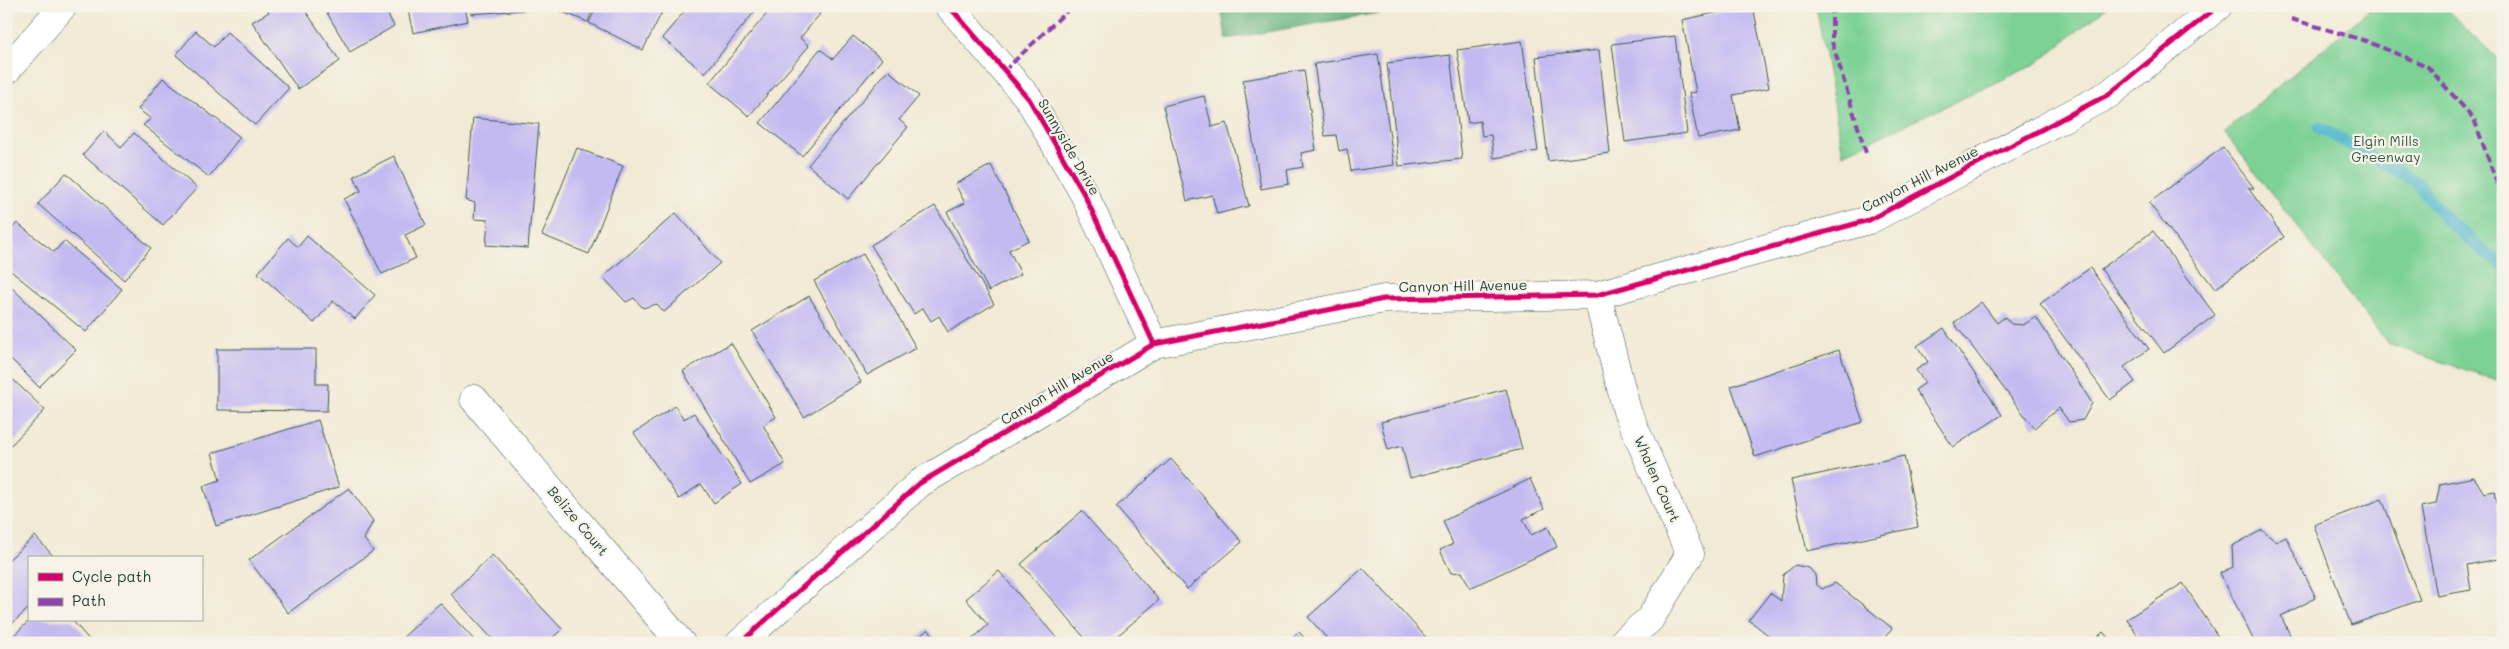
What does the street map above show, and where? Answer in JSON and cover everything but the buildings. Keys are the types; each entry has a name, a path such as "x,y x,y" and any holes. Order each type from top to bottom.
{"street":[{"path":"6,71 63,6"},
{"name":"Sunnyside Drive","path":"949,6 1029,99 1084,194 1154,344"},
{"name":"Canyon Hill Avenue","path":"740,643 920,482 1154,344 1384,299 1597,295 1869,220 2109,94 2218,6"},
{"name":"Whalen Court","path":"1597,295 1627,411 1690,554 1650,619 1622,643"},
{"name":"Belize Court","path":"474,399 681,643"}],"green space":[{"path":"1221,6 1420,6 1226,39"},
{"path":"1816,6 2108,6 2036,64 1843,154"},
{"name":"Elgin Mills Greenway","path":"2374,6 2443,6 2503,64 2503,382 2388,344 2224,132"}],"waterway":[{"path":"2319,127 2414,180 2447,220 2503,267"}],"marked path":[{"path":"1004,71 1072,6"},
{"path":"1832,6 1832,42 1866,153"},
{"path":"2291,19 2366,41 2427,66 2474,119 2503,200"}],"cycle path":[{"path":"949,6 1029,99 1084,194 1154,344"},
{"path":"740,643 920,483 1154,344 1384,299 1597,295 1869,220 2109,94 2218,6"}]}
